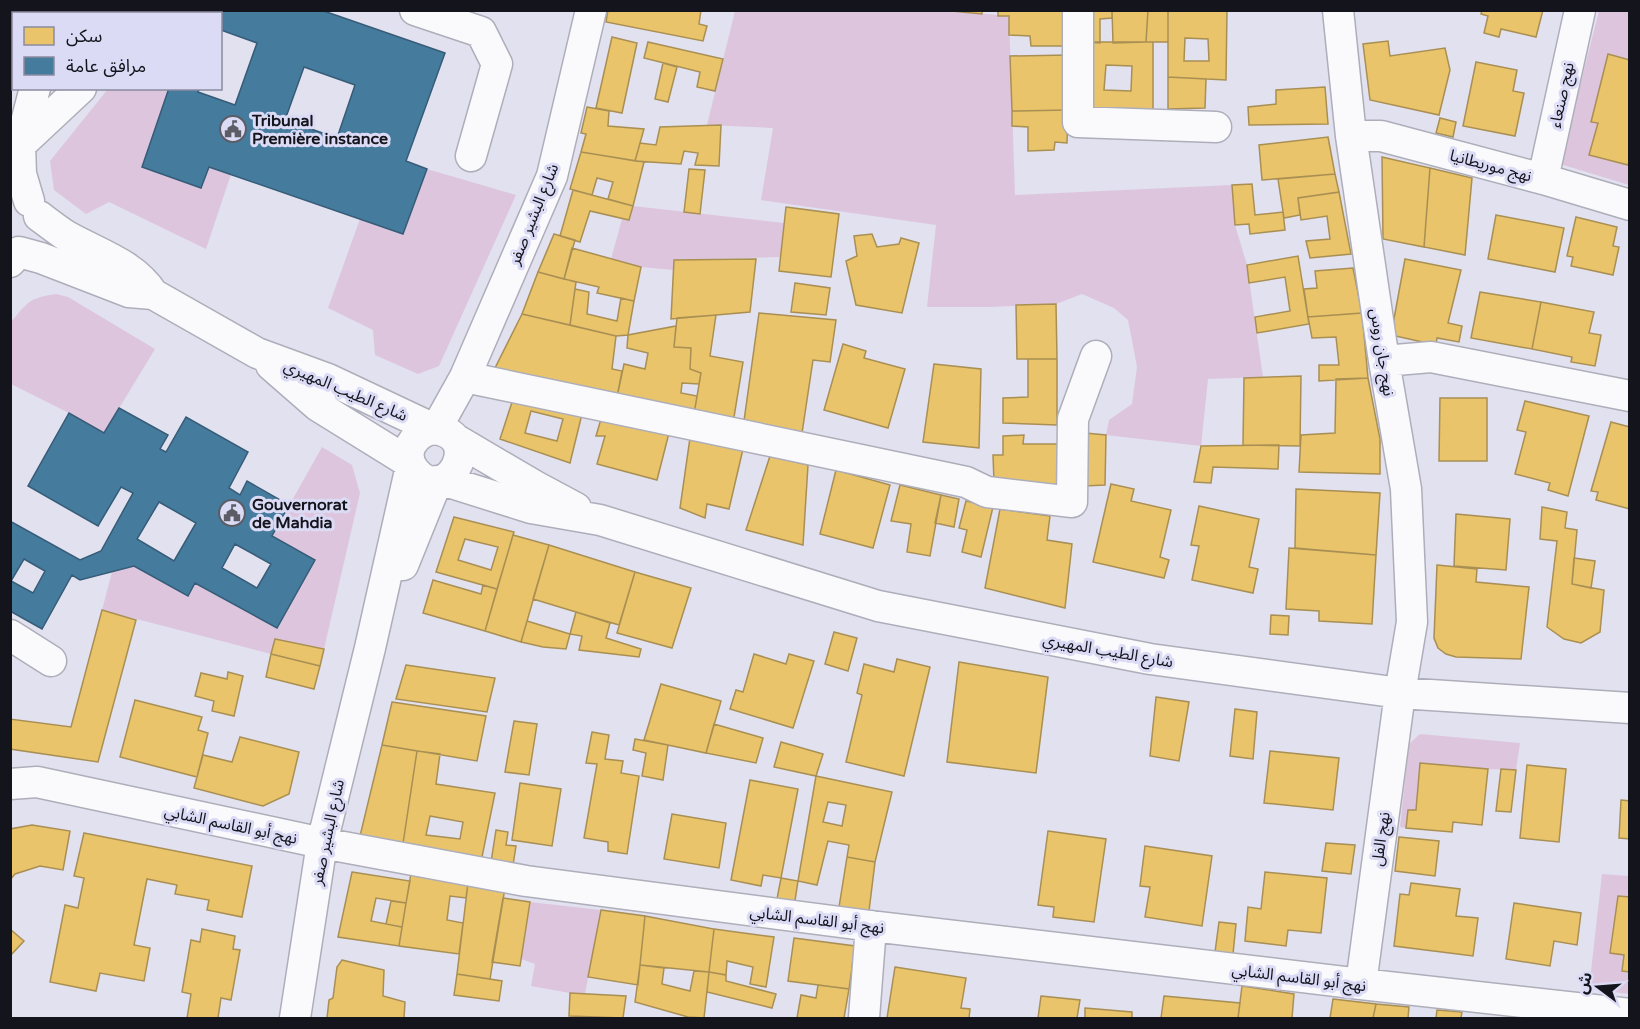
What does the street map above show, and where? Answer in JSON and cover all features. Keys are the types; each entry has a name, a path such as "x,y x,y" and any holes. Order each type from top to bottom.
{"street":[{"path":"415,10 481,32 497,64 471,156"},
{"name":"شارع البشير صفر","path":"445,434 465,376 552,176 591,10"},
{"path":"1078,10 1078,122 1216,126"},
{"name":"نهج جان روس","path":"1338,10 1351,136 1384,361 1406,489 1412,622 1400,693"},
{"name":"نهج صنعاء","path":"1543,179 1580,10"},
{"path":"13,256 27,249 34,242 40,226 26,204 15,154 35,90"},
{"path":"15,154 79,90"},
{"name":"نهج موريطانيا","path":"1351,136 1381,136 1543,179 1629,205"},
{"name":"شارع الطيب المهيري","path":"26,204 66,235 138,275 153,294"},
{"name":"شارع الطيب المهيري","path":"13,256 41,258 123,290 153,294 257,353 328,379 445,434 535,486 600,520"},
{"name":"شارع الطيب المهيري","path":"257,353 318,406 410,465"},
{"path":"465,376 966,482 987,492 1072,502 1073,419 1096,356"},
{"path":"1384,361 1431,357 1629,396"},
{"path":"428,430 445,434 459,447 459,463 450,476 440,480 429,480 422,477 410,465 409,450 415,437 428,430"},
{"name":"شارع البشير صفر","path":"295,1018 322,843 370,648 410,465"},
{"name":"شارع البشير صفر","path":"370,648 440,480"},
{"name":"شارع الطيب المهيري","path":"440,480 531,508 600,520 878,606 1150,659 1400,693 1629,708"},
{"path":"10,634 51,661"},
{"name":"نهج الفل","path":"1361,984 1400,693"},
{"name":"نهج أبو القاسم الشابي","path":"10,784 36,782 322,843 526,881 871,926 1629,1014"},
{"path":"864,1018 871,926"}],"shaded area":[{"path":"941,10 1009,16 1015,195 1232,185 1235,225 1247,265 1263,377 1208,379 1201,446 1106,435 1109,420 1132,404 1137,367 1128,320 1114,308 1082,294 1056,304 927,307 936,225 761,200 773,128 707,125 735,11"},
{"path":"1599,11 1629,11 1629,185 1560,164"},
{"path":"107,90 169,90 201,188 209,167 231,174 206,249 109,202 86,214 54,190 50,161"},
{"path":"427,169 516,195 439,366 418,374 375,355 373,330 328,308 360,219 403,234"},
{"path":"633,206 784,223 780,257 674,260 673,270 641,267 611,259 622,219 629,220"},
{"path":"56,294 68,297 155,349 104,433 11,384 11,322 34,299"},
{"path":"322,447 352,465 360,493 324,649 275,639 271,654 102,610 112,572 134,566 188,596 195,583 277,628 315,560 272,536"},
{"path":"1420,734 1520,743 1516,770 1420,763 1416,810 1406,828 1400,827 1409,744"},
{"path":"1602,874 1629,876 1629,994 1589,989"},
{"path":"530,902 601,910 585,994 531,986 535,964 521,959"}],"building: سكن":[{"path":"10,10 24,10 28,12 12,12 12,68 10,72"},
{"path":"608,10 701,10 699,24 707,26 703,41 606,22"},
{"path":"941,10 982,10 982,14"},
{"path":"998,10 1068,10 1068,46 1031,46 1030,36 1009,35 1009,16 998,16"},
{"path":"1086,10 1112,10 1112,18 1100,19 1100,43 1086,42"},
{"path":"1112,10 1148,10 1146,42 1113,43"},
{"path":"1148,10 1168,10 1168,42 1146,42"},
{"path":"1168,10 1227,10 1226,80 1168,77","holes":["1185,38 1208,39 1209,61 1184,61"]},
{"path":"1482,10 1543,10 1536,37 1501,29 1499,37 1484,33 1488,16 1481,14"},
{"path":"612,37 637,43 622,113 596,108"},
{"path":"1388,41 1390,56 1445,48 1450,70 1439,115 1370,100 1363,44"},
{"path":"648,42 723,59 715,91 697,87 700,72 644,58"},
{"path":"1086,42 1153,42 1153,110 1085,109","holes":["1106,65 1132,66 1131,91 1104,90"]},
{"path":"1608,54 1630,60 1630,158 1628,165 1589,155 1598,123 1591,122"},
{"path":"1068,55 1068,110 1012,111 1010,56"},
{"path":"1476,62 1517,70 1513,91 1524,93 1515,136 1463,126"},
{"path":"663,63 677,67 668,102 655,99"},
{"path":"1168,77 1206,79 1205,108 1168,109"},
{"path":"1325,87 1328,124 1249,125 1248,107 1276,104 1276,90"},
{"path":"587,107 609,111 608,126 644,129 635,161 581,152 586,134 581,133"},
{"path":"1068,110 1067,143 1055,142 1054,150 1028,151 1028,127 1012,126 1012,111"},
{"path":"1440,118 1456,122 1453,137 1436,133"},
{"path":"721,125 719,166 695,165 698,153 684,151 681,164 635,161 640,143 656,145 660,127"},
{"path":"1328,137 1335,174 1262,180 1259,145"},
{"path":"581,152 644,162 633,206 608,199 613,182 597,178 592,195 570,189"},
{"path":"1382,157 1430,168 1424,247 1383,239"},
{"path":"1430,168 1472,178 1465,255 1424,247"},
{"path":"689,169 705,170 700,214 684,212"},
{"path":"1335,174 1339,192 1298,198 1300,215 1284,218 1278,179"},
{"path":"1252,184 1255,215 1283,212 1285,230 1250,234 1249,224 1235,225 1232,185"},
{"path":"573,190 633,206 629,220 590,211 580,242 560,236"},
{"path":"1339,192 1351,254 1310,258 1306,241 1330,239 1327,216 1301,220 1298,198"},
{"path":"786,207 839,214 831,277 779,271"},
{"path":"1496,215 1564,228 1555,272 1488,259"},
{"path":"1576,217 1617,227 1613,246 1619,247 1613,275 1571,266 1573,257 1567,256"},
{"path":"554,234 575,240 564,279 538,272"},
{"path":"872,234 877,247 899,244 901,238 919,243 902,313 856,305 846,261 857,256 854,236"},
{"path":"572,248 641,267 634,301 597,293 599,287 564,279"},
{"path":"1298,256 1309,324 1257,333 1255,317 1290,311 1285,277 1249,283 1247,265"},
{"path":"756,259 750,312 671,319 674,260"},
{"path":"1405,259 1461,270 1448,323 1462,326 1459,342 1437,338 1436,345 1391,335"},
{"path":"1353,268 1362,313 1308,317 1304,289 1317,288 1315,271"},
{"path":"538,272 576,282 570,325 522,314"},
{"path":"795,283 830,288 826,315 791,312"},
{"path":"575,289 589,292 587,314 617,321 621,298 634,301 628,335 616,336 570,325"},
{"path":"1480,292 1541,302 1532,349 1471,338"},
{"path":"1541,302 1594,312 1589,333 1601,335 1595,366 1571,362 1572,357 1532,349"},
{"path":"1056,304 1057,359 1017,359 1016,305"},
{"path":"759,313 836,320 830,362 813,360 802,433 744,421"},
{"path":"1362,313 1368,378 1319,381 1319,365 1339,365 1336,337 1312,338 1308,317"},
{"path":"522,314 616,336 612,369 622,371 617,397 495,368"},
{"path":"716,315 710,356 743,362 733,423 694,414 701,373 690,369 691,348 674,347 677,318"},
{"path":"676,326 674,347 691,348 690,369 701,373 699,384 682,383 681,393 697,396 694,414 617,397 624,364 645,369 648,353 627,348 628,335"},
{"path":"843,344 866,351 864,358 905,369 888,428 824,410"},
{"path":"1028,359 1057,359 1057,425 1003,423 1003,398 1028,397"},
{"path":"934,364 981,369 979,448 923,442"},
{"path":"1301,376 1300,446 1243,445 1244,378"},
{"path":"1368,378 1380,439 1380,474 1299,472 1301,435 1335,433 1336,379"},
{"path":"514,396 583,410 570,463 500,439","holes":["531,411 563,419 557,441 525,433"]},
{"path":"1440,398 1487,398 1487,461 1439,461"},
{"path":"1525,401 1589,416 1568,496 1548,490 1550,483 1515,474 1526,432 1517,430"},
{"path":"601,419 669,433 657,480 597,464 605,436 596,436"},
{"path":"1611,422 1630,427 1630,509 1596,500 1598,492 1591,491"},
{"path":"1085,433 1106,435 1105,485 1084,486"},
{"path":"1024,435 1023,444 1059,444 1059,485 994,482 993,455 1003,455 1003,436"},
{"path":"690,438 743,449 729,509 707,504 705,518 680,508"},
{"path":"1279,445 1278,469 1213,467 1211,483 1194,482 1201,446"},
{"path":"770,456 808,465 803,545 746,530"},
{"path":"836,470 890,485 873,548 820,534"},
{"path":"1111,484 1134,489 1131,501 1171,510 1160,557 1169,560 1164,578 1093,562"},
{"path":"900,485 941,495 930,556 907,552 911,524 891,521"},
{"path":"1296,489 1380,493 1376,555 1295,548"},
{"path":"941,495 959,499 954,527 935,523"},
{"path":"966,501 993,507 981,557 962,552 967,530 959,528"},
{"path":"1199,506 1259,519 1249,567 1258,569 1253,593 1192,580 1199,546 1191,545"},
{"path":"1542,507 1567,512 1565,528 1577,530 1572,584 1604,590 1600,632 1581,643 1564,639 1547,627 1557,541 1540,539"},
{"path":"1000,509 1050,516 1047,540 1072,544 1065,608 985,588"},
{"path":"1456,514 1510,519 1506,570 1454,566"},
{"path":"454,517 514,532 497,589 436,572","holes":["465,539 498,547 491,570 458,560"]},
{"path":"513,535 549,545 521,642 485,631"},
{"path":"549,545 635,572 619,625 533,599"},
{"path":"1289,548 1376,555 1372,624 1319,621 1319,611 1286,609"},
{"path":"1574,558 1595,561 1591,588 1572,584"},
{"path":"1437,565 1477,569 1476,582 1529,587 1521,659 1456,657 1438,648 1434,638"},
{"path":"635,572 691,588 672,648 617,633"},
{"path":"433,580 481,594 483,585 497,589 485,631 423,613"},
{"path":"102,610 136,620 98,762 10,749 10,719 71,727"},
{"path":"576,612 610,623 606,638 641,649 639,657 579,650 582,636 570,634"},
{"path":"1271,615 1289,616 1288,635 1270,634"},
{"path":"527,621 570,634 566,649 521,642"},
{"path":"834,632 857,638 848,671 825,664"},
{"path":"275,639 324,649 320,666 271,654"},
{"path":"271,654 320,666 314,689 266,677"},
{"path":"754,654 786,664 789,654 814,661 793,728 730,709 736,690 743,692"},
{"path":"897,659 930,667 904,776 846,762 862,695 857,693 864,664 894,672"},
{"path":"959,662 1048,677 1036,773 947,762"},
{"path":"406,665 495,678 487,712 396,699"},
{"path":"228,672 243,676 234,716 212,711 214,701 195,696 201,673 227,679"},
{"path":"661,684 721,701 706,753 644,740"},
{"path":"1156,697 1189,702 1179,761 1150,756"},
{"path":"135,700 202,717 198,730 208,733 197,777 120,757"},
{"path":"392,702 486,716 477,761 382,745"},
{"path":"1235,709 1257,712 1253,759 1230,756"},
{"path":"514,721 537,724 529,775 505,772"},
{"path":"714,724 763,738 756,763 706,753"},
{"path":"592,732 609,735 605,759 623,761 621,773 639,776 627,854 608,851 608,842 584,838 597,764 586,763"},
{"path":"240,737 299,752 289,794 263,806 194,788 203,755 232,762"},
{"path":"635,739 668,745 663,780 642,776 646,753 633,750"},
{"path":"781,742 823,754 816,776 774,767"},
{"path":"382,745 417,751 402,850 360,836"},
{"path":"417,751 440,754 436,784 495,793 481,862 402,850","holes":["430,816 463,822 460,839 426,835"]},
{"path":"1270,751 1339,758 1333,810 1264,803"},
{"path":"1420,763 1488,769 1482,825 1453,822 1452,832 1406,828 1408,810 1416,810"},
{"path":"1527,765 1566,769 1559,842 1520,838"},
{"path":"1501,769 1516,770 1511,812 1496,811"},
{"path":"816,776 892,792 875,862 847,857 849,845 828,841 817,885 798,881","holes":["828,802 846,805 842,826 823,822"]},
{"path":"750,780 798,789 781,878 763,875 761,886 731,880"},
{"path":"520,783 561,789 552,846 512,840"},
{"path":"1621,800 1630,801 1630,839 1619,838"},
{"path":"672,814 726,823 719,868 664,859"},
{"path":"32,825 70,831 63,870 40,866 15,874 10,880 10,829"},
{"path":"496,830 508,832 506,845 516,846 513,865 491,862"},
{"path":"1048,831 1106,839 1094,922 1053,917 1054,907 1038,905"},
{"path":"84,833 252,866 242,917 207,910 209,900 175,894 177,885 147,879 134,945 150,948 144,981 100,973 96,991 50,982 65,905 78,908 84,878 74,876"},
{"path":"1399,837 1439,841 1435,876 1395,871"},
{"path":"1326,843 1355,845 1351,874 1322,871"},
{"path":"1145,846 1212,856 1202,926 1145,917 1150,887 1140,886"},
{"path":"847,857 875,862 869,911 839,907"},
{"path":"352,872 410,881 406,903 376,898 371,921 402,927 399,946 338,937"},
{"path":"1265,872 1327,878 1321,933 1288,930 1286,946 1245,941 1248,907 1261,909"},
{"path":"411,873 468,883 466,898 450,896 447,920 463,923 459,954 399,946"},
{"path":"781,878 798,881 794,907 776,904"},
{"path":"468,883 505,888 490,979 457,974"},
{"path":"1411,883 1460,889 1456,916 1478,918 1473,956 1394,946 1400,894 1409,895"},
{"path":"1618,896 1630,897 1630,972 1622,971 1624,955 1610,953"},
{"path":"503,898 530,902 520,966 492,962"},
{"path":"391,901 406,903 402,927 386,924"},
{"path":"1514,903 1581,913 1577,945 1554,941 1550,966 1506,959"},
{"path":"601,910 645,916 638,985 588,977"},
{"path":"645,916 714,929 709,972 640,965"},
{"path":"1219,922 1236,924 1233,954 1215,952"},
{"path":"10,929 24,941 10,956"},
{"path":"202,929 235,936 233,949 240,950 231,1000 221,998 218,1018 187,1018 191,994 182,992 191,940 200,942"},
{"path":"714,929 774,937 766,987 750,984 753,967 727,961 726,975 709,972"},
{"path":"794,938 855,946 849,989 788,981"},
{"path":"342,960 384,970 383,996 405,1002 404,1018 327,1018 329,1000 333,998 337,967"},
{"path":"640,965 664,968 662,984 690,991 694,971 709,972 704,1018 688,1017 635,1002"},
{"path":"895,967 966,978 961,1008 970,1009 969,1018 887,1018"},
{"path":"709,972 726,975 726,981 776,994 772,1008 707,992"},
{"path":"457,974 502,981 499,1001 454,995"},
{"path":"818,985 849,989 844,1018 797,1018 801,995 816,998"},
{"path":"1242,986 1294,994 1292,1018 1238,1018"},
{"path":"570,993 626,996 623,1018 569,1016"},
{"path":"1041,996 1080,1000 1077,1018 1038,1018"},
{"path":"1164,996 1240,1003 1238,1018 1161,1018"},
{"path":"1333,999 1376,1004 1373,1018 1330,1018"},
{"path":"1376,1004 1409,1007 1408,1018 1373,1018"},
{"path":"1085,1008 1132,1012 1132,1018 1085,1018"},
{"path":"1437,1010 1462,1012 1461,1018 1436,1018"}],"building: مرافق عامة":[{"name":"Tribunal Première instance","path":"196,10 321,10 445,53 406,161 427,169 403,234 209,167 201,188 142,167 168,90 199,90 198,92 235,105 257,43 222,30 222,12 196,12","holes":["304,67 355,85 337,138 285,120"]},
{"name":"Gouvernorat de Mahdia","path":"119,408 168,435 160,449 166,452 186,417 248,452 229,488 240,495 247,481 289,505 272,536 315,560 277,628 195,583 188,596 134,566 80,580 72,575 42,629 10,611 10,521 80,560 101,551 133,493 121,487 98,526 28,486 69,413 104,433","holes":["159,502 196,523 174,561 137,539","235,544 271,564 257,588 222,568","24,559 45,571 33,593 11,581"]}],"place":[{"name":"Tribunal Première instance","path":"233,129"},
{"name":"Gouvernorat de Mahdia","path":"232,513"}]}
